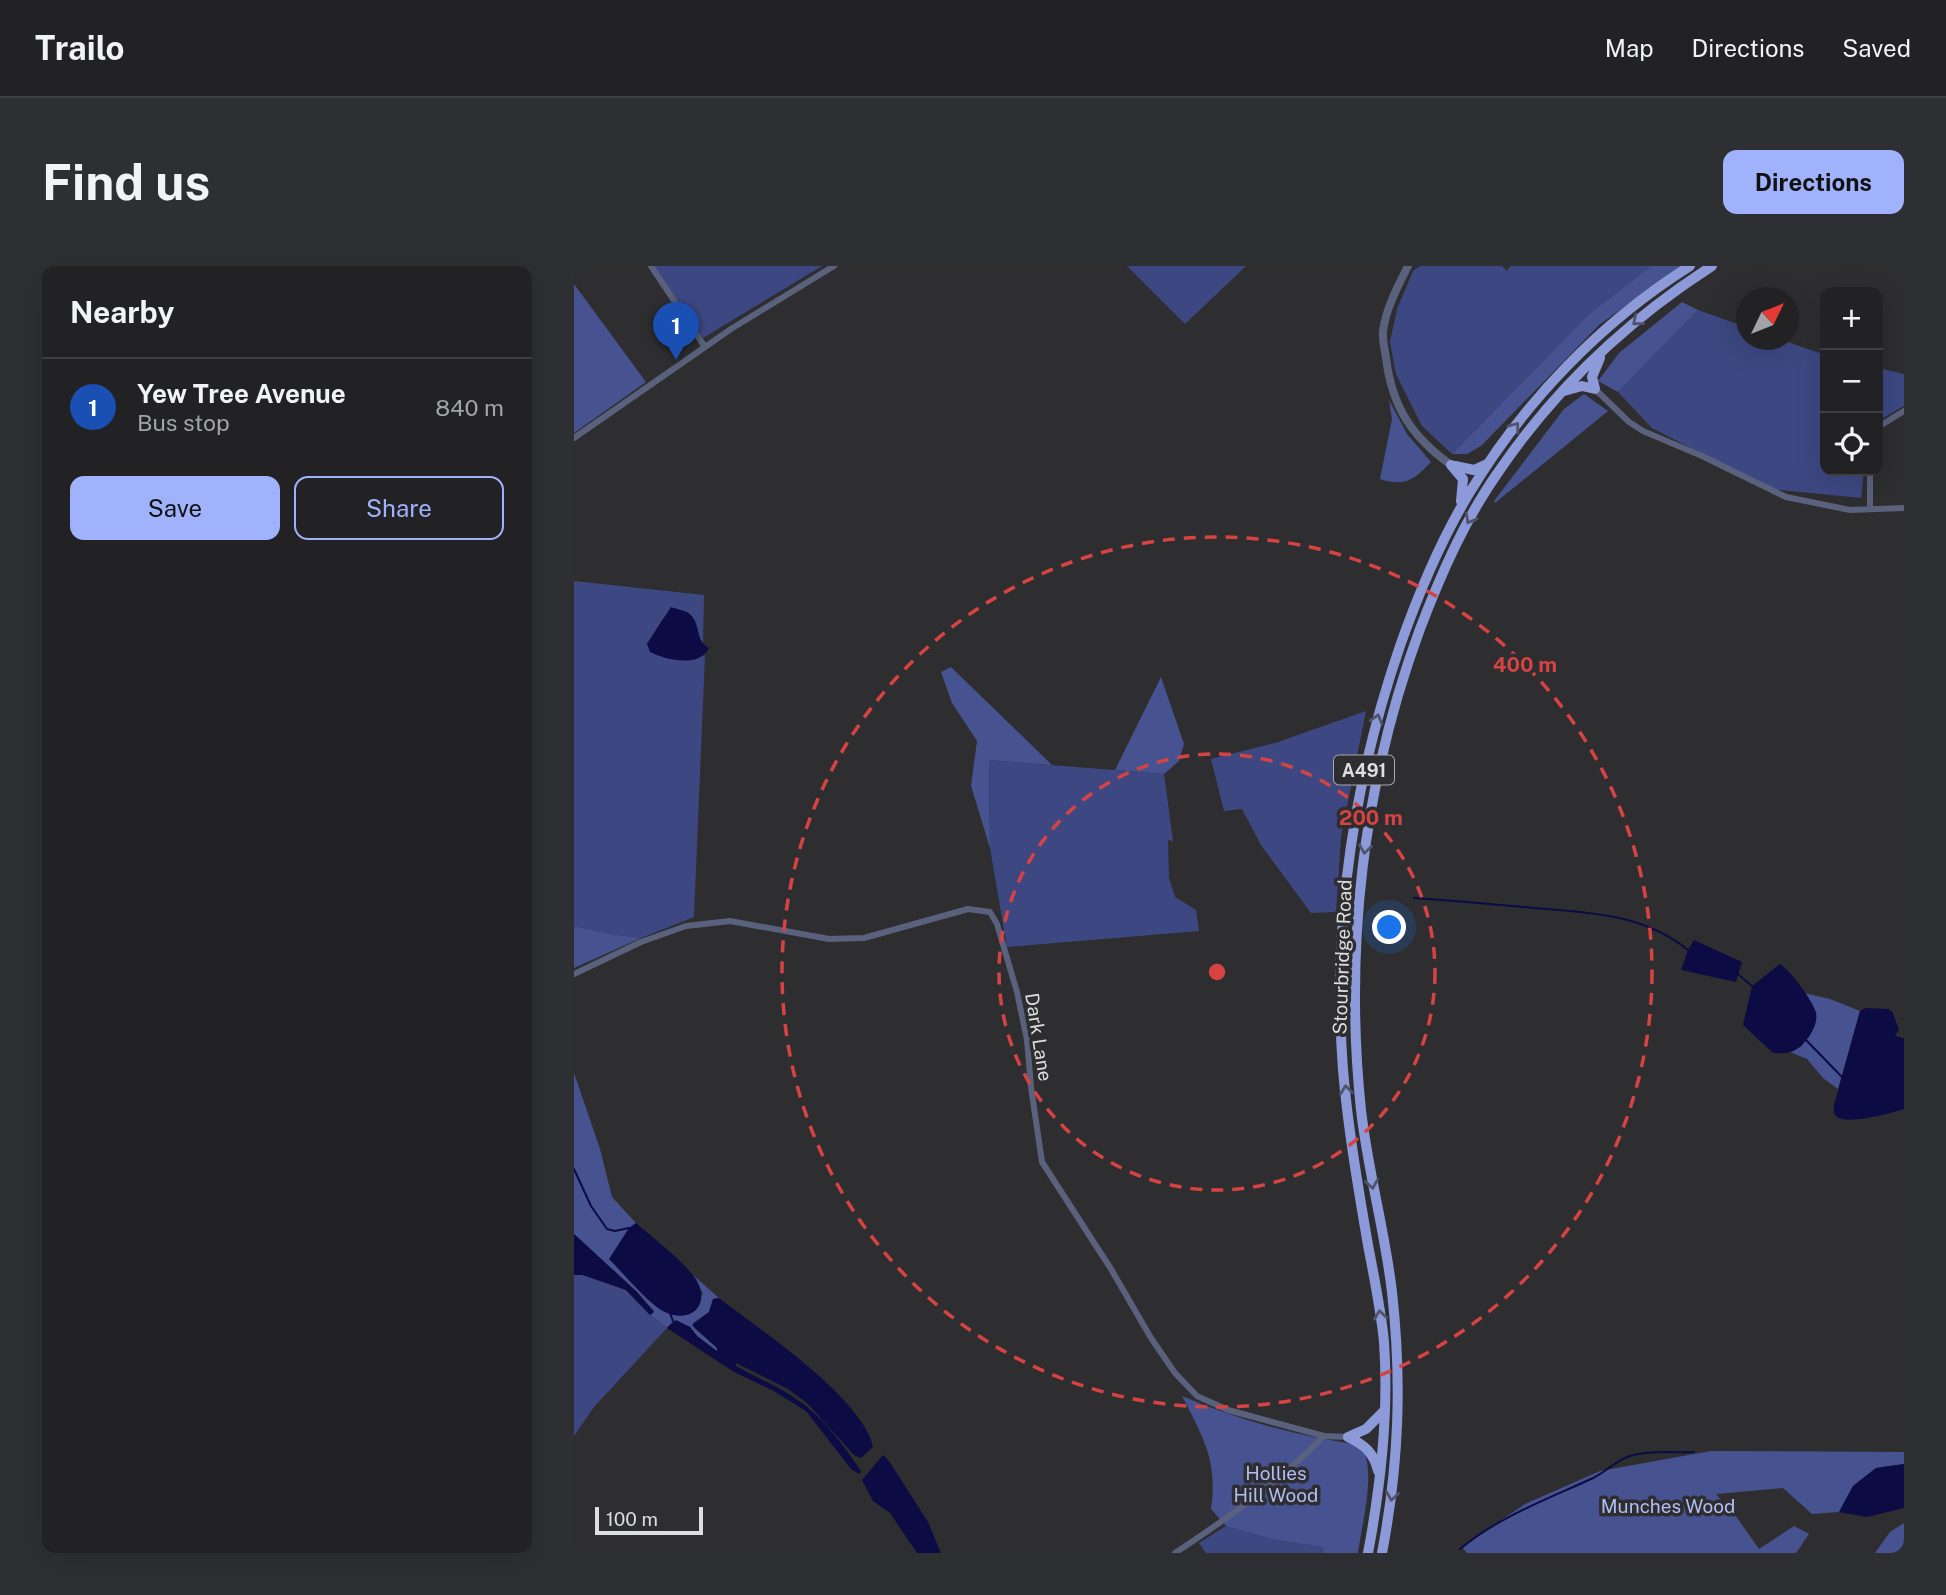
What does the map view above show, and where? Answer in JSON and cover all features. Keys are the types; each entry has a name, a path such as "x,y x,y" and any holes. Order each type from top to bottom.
{"highway":[{"name":"Stourbridge Road","path":"1368,1553 1380,1478 1385,1410 1384,1339 1357,1182 1343,1072 1340,1005 1342,912 1349,846 1365,762 1388,680 1435,555 1488,464 1540,395 1593,341 1628,311 1690,266"},
{"name":"Stourbridge Road","path":"1384,1553 1395,1472 1398,1385 1391,1289 1361,1108 1356,984 1357,914 1364,853 1385,741 1399,690 1436,590 1473,513 1497,473 1530,428 1603,351 1654,307 1712,266"},
{"path":"1561,393 1582,386 1595,389 1592,377 1603,351"},
{"path":"1451,465 1474,470 1488,464"},
{"path":"1451,465 1463,479 1460,509"},
{"path":"1348,1437 1366,1429 1385,1410"},
{"path":"1348,1437 1370,1450 1380,1478"}],"street":[{"path":"651,266 705,347"},
{"path":"574,438 705,347 834,266"},
{"path":"1408,266 1393,297 1383,332 1387,364 1394,396 1412,430 1451,465"},
{"path":"1595,389 1629,422 1643,431 1786,497 1850,510 1904,508"},
{"path":"1883,424 1904,411"},
{"path":"1870,476 1870,508"},
{"name":"Dark Lane","path":"574,974 641,942 686,926 730,921 829,939 864,938 968,909 990,912 997,924 1017,992 1027,1040 1042,1163 1111,1269 1151,1338 1175,1373 1197,1396 1228,1410 1324,1436 1348,1437"},
{"path":"1175,1553 1239,1510 1302,1458 1324,1436"}],"shaded area":[{"path":"654,266 822,266 703,338"},
{"path":"1127,266 1246,266 1185,324"},
{"path":"1420,266 1502,266 1507,271 1510,266 1651,266 1588,315 1452,454 1422,426 1396,374 1390,342 1397,309 1413,271"},
{"path":"1698,310 1736,323 1736,350 1799,350 1799,346 1820,353 1820,476 1863,476 1861,498 1770,489 1652,428 1618,392"},
{"path":"1883,369 1904,374 1904,406 1883,418"},
{"path":"574,581 704,595 703,645 688,612 664,617 647,644 694,660 705,655 694,917 641,938 574,926"},
{"path":"671,607 686,612 695,621 701,641 709,648 698,658 673,660 650,652 647,644"},
{"path":"1366,711 1341,837 1336,912 1311,913 1261,845 1242,809 1224,811 1211,759 1275,743"},
{"path":"989,760 1164,774 1173,841 1168,840 1169,878 1175,897 1196,910 1199,931 1007,947 990,848"},
{"path":"1694,940 1742,962 1736,982 1681,970"},
{"path":"1780,964 1806,994 1816,1013 1815,1025 1809,1037 1800,1047 1788,1053 1773,1053 1743,1025 1752,986"},
{"path":"1866,1008 1889,1009 1899,1030 1895,1036 1904,1038 1904,1109 1869,1118 1841,1119 1834,1114 1834,1105 1860,1011"},
{"path":"636,1223 692,1274 701,1293 701,1301 692,1313 684,1316 663,1311 609,1259 629,1228"},
{"path":"574,1234 637,1292 654,1312 650,1315 626,1290 583,1275 574,1275"},
{"path":"574,1275 583,1275 626,1290 667,1328 594,1407 574,1436"},
{"path":"719,1298 783,1346 850,1407 865,1428 873,1447 861,1458 854,1455 807,1403 788,1389 736,1363 736,1366 792,1396 817,1416 848,1452 861,1471 859,1474 851,1469 806,1411 772,1390 734,1372 667,1328 676,1320 690,1327 717,1351 692,1325 709,1312 713,1299"},
{"path":"883,1455 928,1522 941,1553 917,1553 890,1513 873,1501 862,1480"},
{"path":"1904,1464 1904,1508 1867,1517 1839,1512 1853,1486 1876,1468"},
{"path":"1226,1526 1275,1540 1322,1547 1324,1553 1206,1553 1199,1543"}],"green space":[{"path":"1651,266 1681,266 1599,325 1481,446 1467,454 1452,454 1588,315"},
{"path":"574,284 646,382 574,433"},
{"path":"1682,302 1698,310 1618,392 1598,381 1619,353"},
{"path":"1584,394 1608,411 1495,503 1564,409"},
{"path":"1389,400 1407,434 1431,462 1414,477 1403,482 1380,479 1392,419"},
{"path":"951,667 1052,765 989,760 990,848 971,786 977,741 952,703 941,672"},
{"path":"1161,677 1184,744 1179,761 1164,774 1115,770"},
{"path":"574,926 610,934 641,938 574,968"},
{"path":"1804,993 1830,999 1860,1011 1838,1089 1823,1078 1807,1059 1790,1052 1802,1046 1816,1012"},
{"path":"574,1073 600,1149 612,1197 636,1223 629,1228 647,1296 663,1311 676,1315 703,1294 693,1275 719,1298 713,1299 709,1312 693,1323 694,1328 717,1348 717,1352 690,1327 673,1321 667,1328 650,1315 654,1311 637,1292 574,1234"},
{"name":"Hollies Hill Wood","path":"1182,1396 1225,1413 1270,1426 1361,1445 1366,1455 1368,1482 1358,1553 1324,1553 1322,1547 1275,1540 1226,1526 1211,1509 1212,1477 1207,1450"},
{"name":"Munches Wood","path":"1711,1451 1904,1452 1904,1464 1876,1468 1853,1486 1839,1512 1812,1514 1783,1488 1716,1494 1759,1549 1794,1526 1809,1534 1796,1553 1467,1553 1462,1547 1525,1504 1600,1471"},
{"path":"1904,1523 1904,1553 1875,1553 1890,1532"}],"waterway":[{"path":"1414,898 1575,911 1615,917 1653,929 1688,950"},
{"path":"1738,974 1752,986"},
{"path":"1806,1040 1842,1077"},
{"path":"574,1169 591,1206 607,1229 615,1231 629,1228"},
{"path":"670,1313 673,1321"},
{"path":"1460,1549 1507,1518 1593,1478 1625,1458 1645,1453 1694,1452"}],"place":[{"name":"Yew Tree Avenue","path":"676,360"}]}
